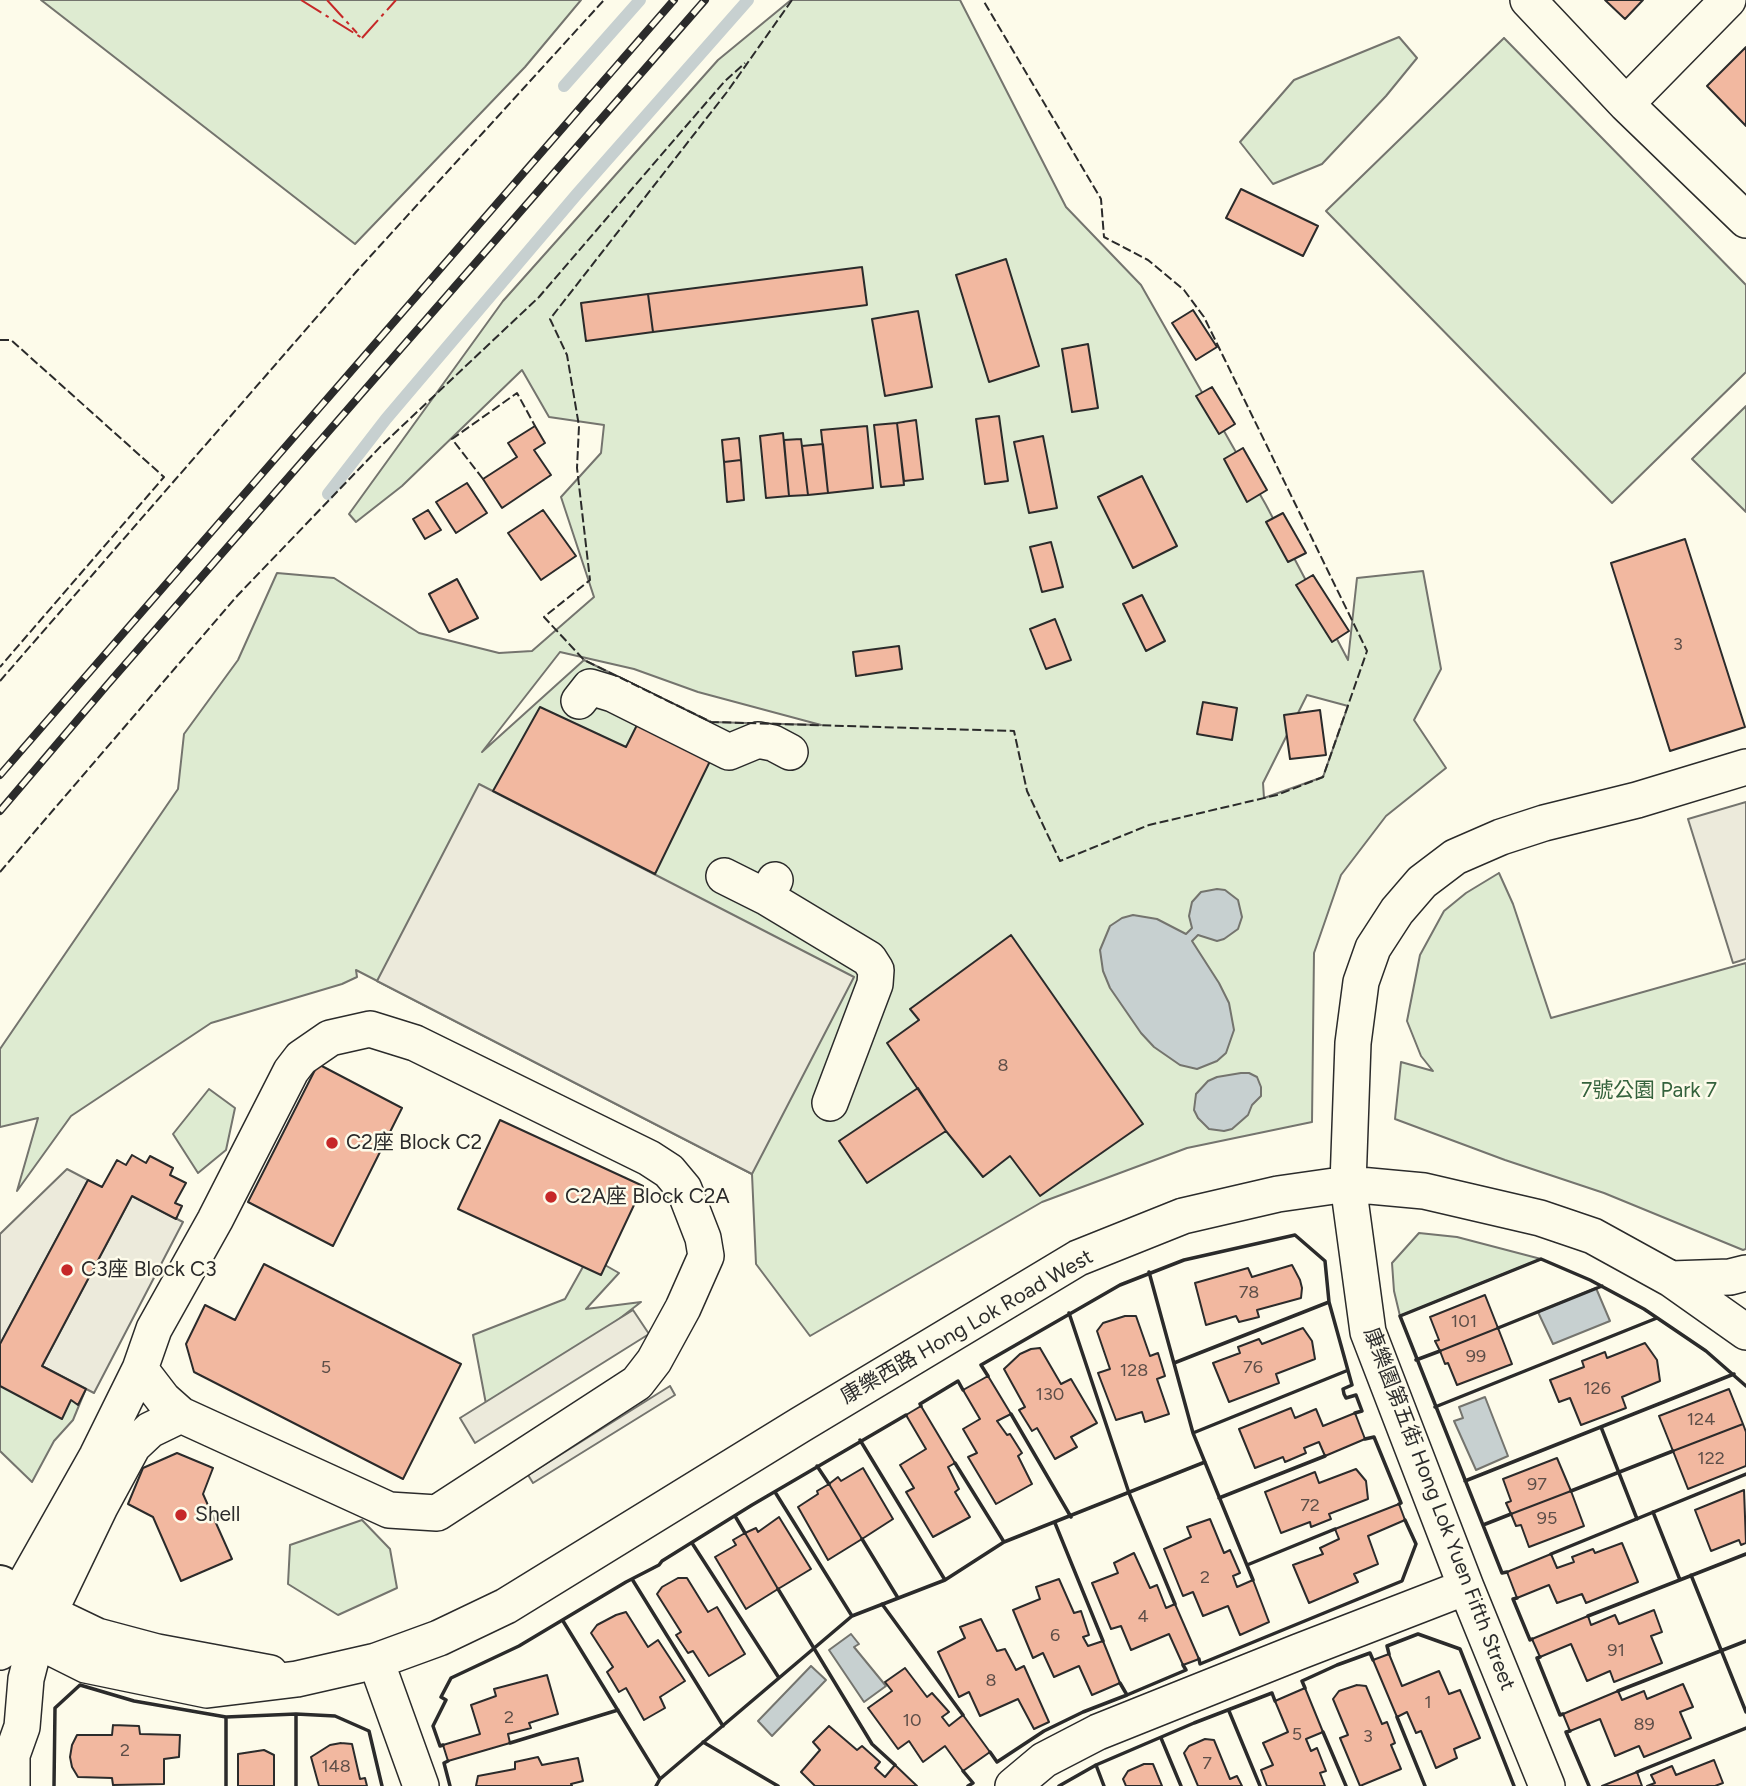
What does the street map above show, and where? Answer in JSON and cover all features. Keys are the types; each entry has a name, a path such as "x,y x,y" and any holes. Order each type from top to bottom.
{"street":[{"path":"1528,0 1626,104 1746,220"},
{"path":"1626,104 1728,0"},
{"path":"579,701 590,687 612,694 729,752 758,740 773,743 790,752"},
{"name":"康樂園第五街 Hong Lok Yuen Fifth Street","path":"1547,1786 1466,1587 1368,1332 1348,1184 1353,1043 1361,982 1373,948 1396,911 1422,882 1455,857 1501,837 1545,823 1637,800 1746,766"},
{"path":"724,876 770,888 869,959 876,970 875,984 831,1103"},
{"path":"8,1758 22,1727 26,1679 15,1617 140,1369 154,1329 215,1220 291,1071 301,1058 330,1038 370,1029 415,1043 649,1158 669,1171 684,1189 703,1238 706,1256 683,1308 654,1361 637,1383 437,1513 389,1510 181,1415 163,1399 140,1369"},
{"name":"康樂西路 Hong Lok Road West","path":"15,1617 86,1665 207,1690 297,1679 376,1661 439,1639 506,1606 1079,1258 1183,1216 1278,1194 1348,1184 1424,1191 1540,1218 1593,1236 1671,1279 1746,1332"},
{"path":"1671,1279 1730,1277 1746,1273"},
{"path":"15,1617 100,1507 133,1446 150,1430 181,1415"},
{"path":"1013,1786 1044,1760 1098,1732 1466,1587"},
{"path":"376,1661 421,1786"}],"green space":[{"path":"41,0 581,0 525,67 355,244"},
{"path":"791,0 960,0 1066,207 1141,285 1266,505 1348,660 1357,578 1423,571 1441,669 1414,720 1446,768 1386,816 1341,875 1314,953 1312,1122 1187,1148 1042,1202 810,1336 756,1264 752,1174 356,970 357,977 342,984 211,1023 71,1116 17,1191 38,1118 0,1127 0,1049 178,789 184,734 238,660 277,573 334,578 419,633 499,653 532,651 594,597 561,497 601,453 604,425 549,417 522,370 402,486 356,522 349,514 503,301 718,60","holes":["560,652 634,669 698,692 821,725 711,722 584,660 482,752","1307,695 1348,706 1323,777 1264,798 1263,783"]},
{"path":"1399,37 1417,58 1386,96 1322,164 1273,184 1240,142 1294,80"},
{"path":"1504,38 1746,285 1746,372 1612,503 1326,211"},
{"path":"1746,406 1746,512 1692,459"},
{"name":"7號公園 Park 7","path":"1499,873 1513,904 1551,1018 1746,963 1746,1249 1604,1193 1395,1119 1401,1062 1433,1071 1421,1056 1407,1021 1420,955 1444,911 1466,893"},
{"path":"209,1089 235,1108 226,1150 198,1173 173,1134"},
{"path":"1419,1233 1457,1237 1541,1259 1400,1316 1394,1291 1392,1263"},
{"path":"589,1256 619,1273 586,1309 641,1302 592,1340 486,1404 473,1335 565,1299"},
{"path":"86,1356 94,1369 73,1420 54,1441 32,1482 0,1451 0,1374 46,1391"},
{"path":"362,1520 390,1549 397,1588 338,1615 288,1584 290,1545"}],"shaded area":[{"path":"479,784 854,977 752,1174 377,981"},
{"path":"1746,802 1746,959 1733,963 1688,819"},
{"path":"1225,890 1238,900 1242,917 1238,929 1217,941 1198,935 1192,941 1229,1003 1234,1030 1226,1053 1217,1061 1197,1069 1180,1065 1154,1047 1141,1033 1110,988 1103,971 1100,950 1110,926 1133,915 1157,919 1186,934 1192,928 1189,916 1192,902 1201,892"},
{"path":"1241,1073 1257,1077 1261,1096 1252,1105 1248,1115 1232,1129 1209,1129 1194,1110 1196,1094 1208,1081"},
{"path":"67,1169 88,1180 0,1344 0,1234"},
{"path":"132,1196 183,1222 94,1393 42,1366"},
{"path":"1596,1288 1610,1321 1553,1344 1538,1312"},
{"path":"633,1310 649,1334 475,1443 460,1418"},
{"path":"670,1386 675,1395 533,1483 528,1475"},
{"path":"1485,1397 1508,1456 1476,1470 1454,1421 1463,1418 1459,1407"},
{"path":"851,1634 859,1644 854,1647 886,1686 864,1702 829,1650"},
{"path":"811,1666 826,1680 772,1736 758,1721"}],"building":[{"path":"1605,0 1643,0 1625,19"},
{"path":"1746,47 1746,126 1707,86"},
{"path":"1241,189 1318,226 1303,256 1226,218"},
{"path":"1006,259 1039,366 989,382 956,275"},
{"path":"862,267 867,305 653,332 648,294"},
{"path":"648,294 653,332 586,341 581,303"},
{"path":"1193,310 1217,347 1196,360 1172,323"},
{"path":"918,311 932,387 885,396 872,319"},
{"path":"1088,344 1098,408 1072,412 1062,349"},
{"path":"1212,387 1235,424 1219,434 1196,396"},
{"path":"999,416 1008,481 985,484 976,419"},
{"path":"916,420 923,479 904,481 897,423"},
{"path":"897,423 904,485 881,487 874,425"},
{"path":"535,426 545,443 534,450 551,475 502,508 483,479 517,457 508,443"},
{"path":"867,426 873,488 828,493 821,430"},
{"path":"783,433 789,496 766,498 760,436"},
{"path":"1043,436 1057,508 1029,513 1014,442"},
{"path":"739,438 741,460 724,462 722,440"},
{"path":"801,439 808,495 789,496 784,440"},
{"path":"823,444 828,493 808,495 802,446"},
{"path":"1243,448 1267,490 1247,502 1224,459"},
{"path":"741,460 744,500 727,502 724,462"},
{"path":"1142,476 1177,546 1133,568 1098,497"},
{"path":"467,483 487,513 456,533 436,502"},
{"path":"428,510 441,530 425,539 413,519"},
{"path":"543,510 576,556 541,580 508,533"},
{"path":"1283,513 1306,553 1288,562 1266,522"},
{"path":"1685,539 1745,727 1670,751 1611,563"},
{"path":"1051,542 1063,587 1042,592 1030,547"},
{"path":"1313,575 1349,631 1332,642 1296,585"},
{"path":"457,579 478,618 449,632 429,594"},
{"path":"1142,595 1165,641 1146,651 1123,604"},
{"path":"1055,619 1071,660 1046,669 1030,629"},
{"path":"899,646 902,669 856,676 853,652"},
{"path":"1203,702 1237,708 1232,740 1197,734"},
{"path":"540,707 626,747 640,719 713,755 655,874 493,791"},
{"path":"1320,710 1326,755 1290,759 1284,715"},
{"path":"1011,935 1143,1124 1040,1196 1010,1156 983,1177 946,1131 887,1043 919,1020 910,1009"},
{"name":"C2座 Block C2","path":"318,1064 402,1108 333,1246 248,1202"},
{"path":"918,1088 946,1131 867,1183 839,1141"},
{"name":"C2A座 Block C2A","path":"500,1120 643,1186 601,1275 458,1209"},
{"name":"C3座 Block C3","path":"132,1155 146,1163 150,1156 173,1168 170,1175 186,1183 175,1203 182,1206 176,1219 132,1196 42,1366 86,1389 78,1405 71,1400 62,1419 0,1386 0,1344 88,1180 102,1187 117,1160 126,1165"},
{"path":"264,1264 461,1364 403,1479 194,1372 186,1344 205,1305 235,1320"},
{"path":"1292,1265 1300,1280 1301,1298 1257,1310 1259,1317 1239,1322 1236,1316 1206,1325 1195,1283 1248,1268 1252,1277"},
{"path":"1485,1295 1498,1328 1440,1351 1435,1341 1439,1340 1430,1317"},
{"path":"1125,1316 1136,1316 1150,1356 1158,1353 1165,1376 1157,1379 1169,1414 1145,1422 1142,1412 1116,1420 1098,1373 1110,1369 1097,1331 1103,1323"},
{"path":"1303,1328 1312,1341 1315,1359 1276,1374 1279,1383 1229,1402 1213,1363 1240,1353 1238,1347 1259,1339 1262,1344"},
{"path":"1498,1328 1512,1364 1457,1385 1440,1351"},
{"path":"1645,1343 1657,1360 1660,1381 1622,1397 1626,1408 1581,1425 1570,1398 1559,1402 1550,1380 1584,1367 1582,1361 1605,1352 1607,1358"},
{"path":"1040,1348 1061,1384 1071,1379 1097,1423 1071,1437 1077,1447 1055,1459 1037,1428 1032,1431 1019,1410 1025,1407 1004,1369 1020,1354"},
{"path":"988,1376 1011,1414 997,1421 1007,1435 1010,1434 1022,1453 1018,1456 1032,1484 996,1504 968,1457 977,1453 963,1429 980,1419 963,1390"},
{"path":"1729,1389 1743,1424 1673,1451 1659,1416"},
{"path":"921,1406 955,1463 948,1467 959,1489 955,1492 970,1517 933,1537 906,1492 914,1488 900,1465 926,1449 906,1415"},
{"path":"1291,1408 1295,1418 1316,1409 1323,1426 1355,1413 1365,1439 1325,1456 1319,1442 1304,1448 1306,1453 1285,1462 1283,1457 1255,1468 1239,1429"},
{"path":"1743,1424 1746,1432 1746,1466 1688,1489 1673,1451"},
{"name":"Shell","path":"177,1453 213,1468 203,1494 232,1559 181,1581 153,1517 128,1504 143,1468"},
{"path":"1557,1458 1571,1491 1511,1514 1506,1503 1511,1501 1503,1479"},
{"path":"863,1468 893,1519 862,1539 829,1484 838,1477 841,1481"},
{"path":"1356,1469 1366,1481 1368,1499 1329,1514 1331,1519 1311,1527 1310,1522 1281,1533 1265,1492 1315,1472 1319,1483"},
{"path":"829,1484 862,1539 828,1560 798,1507"},
{"path":"1744,1490 1746,1543 1741,1545 1739,1540 1711,1551 1695,1510"},
{"path":"1571,1491 1584,1526 1529,1547 1521,1525 1516,1526 1511,1514"},
{"path":"1399,1504 1405,1520 1368,1536 1378,1564 1354,1574 1358,1582 1309,1603 1293,1565 1323,1554 1320,1548 1339,1539 1335,1529"},
{"path":"779,1517 811,1569 778,1589 745,1533 756,1528 758,1532"},
{"path":"1210,1519 1224,1553 1230,1550 1240,1573 1233,1576 1237,1587 1253,1580 1269,1622 1240,1635 1228,1606 1203,1616 1193,1592 1183,1596 1164,1549 1191,1537 1187,1527"},
{"path":"745,1533 778,1589 746,1609 715,1557 736,1545 733,1540"},
{"path":"1622,1543 1638,1582 1586,1603 1582,1594 1557,1603 1549,1585 1517,1598 1507,1572 1551,1554 1557,1568 1574,1562 1572,1557 1593,1549 1595,1553"},
{"path":"1134,1553 1150,1588 1157,1585 1166,1608 1175,1604 1199,1659 1183,1665 1169,1634 1131,1650 1121,1626 1111,1629 1092,1583 1118,1573 1114,1563"},
{"path":"678,1578 687,1578 708,1612 717,1607 745,1654 709,1676 693,1651 688,1653 676,1635 681,1632 657,1594 662,1587"},
{"path":"1059,1579 1074,1613 1081,1611 1089,1635 1083,1637 1088,1646 1103,1641 1120,1683 1092,1695 1079,1666 1054,1677 1043,1653 1033,1658 1013,1610 1040,1599 1036,1587"},
{"path":"1654,1610 1662,1632 1651,1636 1662,1663 1614,1682 1610,1671 1587,1681 1571,1644 1540,1657 1532,1639 1588,1616 1591,1625 1615,1615 1619,1624"},
{"path":"626,1612 648,1647 658,1640 685,1681 660,1697 665,1708 644,1720 626,1688 619,1692 607,1672 613,1667 591,1633 597,1625"},
{"path":"981,1619 997,1651 1005,1649 1016,1670 1024,1666 1049,1722 1034,1729 1018,1699 980,1716 969,1692 959,1697 938,1652 965,1638 960,1627"},
{"path":"1389,1654 1402,1686 1439,1671 1449,1694 1460,1690 1480,1738 1454,1749 1457,1758 1436,1768 1421,1731 1416,1733 1407,1712 1397,1717 1373,1660"},
{"path":"905,1668 927,1697 932,1693 949,1712 942,1717 949,1726 963,1715 990,1752 963,1771 945,1746 923,1762 909,1741 898,1749 868,1708 892,1691 885,1682"},
{"path":"547,1675 558,1714 529,1723 531,1728 508,1734 510,1743 448,1761 443,1745 480,1734 471,1705 496,1696 494,1689"},
{"path":"1683,1684 1693,1707 1680,1712 1691,1738 1644,1757 1639,1746 1615,1756 1600,1719 1570,1731 1563,1714 1618,1691 1622,1700 1644,1691 1647,1699"},
{"path":"1357,1685 1366,1686 1382,1724 1387,1722 1395,1743 1391,1745 1401,1769 1360,1786 1340,1738 1348,1735 1333,1699 1339,1691"},
{"path":"1305,1688 1323,1732 1306,1739 1311,1751 1317,1748 1326,1771 1320,1773 1325,1786 1267,1786 1261,1770 1273,1765 1263,1743 1288,1732 1275,1701"},
{"path":"113,1725 139,1726 140,1734 180,1735 179,1757 164,1759 164,1784 113,1785 112,1778 78,1777 70,1757 77,1735 112,1735"},
{"path":"829,1726 857,1750 862,1746 880,1762 875,1768 885,1777 895,1765 917,1786 815,1786 801,1772 820,1750 813,1742"},
{"path":"1205,1739 1214,1740 1230,1779 1237,1776 1242,1786 1198,1786 1184,1753 1189,1746"},
{"path":"352,1744 360,1779 365,1778 367,1786 319,1786 311,1757 330,1745"},
{"path":"264,1750 274,1755 274,1786 238,1786 238,1754"},
{"path":"538,1757 542,1765 578,1758 583,1781 571,1784 572,1786 476,1786 478,1776 515,1769 515,1762"},
{"path":"1714,1760 1723,1783 1715,1786 1647,1786 1655,1783 1651,1775 1672,1766 1676,1775"},
{"path":"1144,1764 1153,1764 1162,1786 1126,1786 1123,1779 1128,1771"},
{"path":"1637,1772 1642,1786 1602,1786"}],"waterway":[{"path":"564,86 640,0"},
{"path":"328,494 386,419 577,194 748,0"}],"railway":[{"path":"0,775 674,0"},
{"path":"0,811 705,0"}],"fence":[{"path":"0,681 356,272 604,0"},
{"path":"792,0 727,92 550,319 567,355 579,426 577,468 590,580 544,617 584,660 711,722 1014,731 1027,791 1060,861 1149,825 1277,795 1323,777 1367,651 1204,317 1184,290 1148,260 1104,237 1101,199 983,0"},
{"path":"0,872 237,596 382,445 539,297 724,82 745,63"},
{"path":"0,340 11,340 164,477 0,667"},
{"path":"483,479 452,439 517,393 535,426"}],"wall":[{"path":"988,1376 981,1365 1120,1285 1184,1260 1295,1235 1325,1261 1329,1302 1352,1385 1343,1389 1344,1394 1346,1398 1356,1395 1362,1411 1355,1413"},
{"path":"1507,1572 1502,1573 1400,1316 1541,1259 1590,1280 1644,1309 1706,1351 1746,1386"},
{"path":"1149,1272 1193,1433 1253,1580"},
{"path":"1498,1328 1602,1286"},
{"path":"1174,1363 1329,1302"},
{"path":"1069,1313 1129,1493 1175,1604"},
{"path":"1435,1407 1657,1318"},
{"path":"1416,1360 1440,1351"},
{"path":"1193,1433 1346,1371"},
{"path":"1465,1481 1734,1374"},
{"path":"921,1406 920,1404 958,1381 963,1390"},
{"path":"1011,1414 1071,1517"},
{"path":"443,1745 440,1746 433,1726 446,1700 441,1697 451,1678 519,1646 659,1565 752,1505 906,1415"},
{"path":"1601,1427 1637,1519"},
{"path":"1365,1439 1374,1437 1401,1503 1399,1504"},
{"path":"860,1440 945,1580"},
{"path":"1571,1491 1673,1451"},
{"path":"1219,1498 1325,1456"},
{"path":"656,1786 660,1779 852,1616 945,1580 1004,1542 1205,1462"},
{"path":"955,1463 1004,1542"},
{"path":"817,1466 829,1484"},
{"path":"1551,1554 1746,1474"},
{"path":"775,1492 852,1616"},
{"path":"1653,1512 1680,1580"},
{"path":"1483,1525 1511,1514"},
{"path":"735,1516 745,1533"},
{"path":"1199,1659 1200,1664 1402,1581 1416,1544 1405,1520"},
{"path":"1055,1523 1103,1641"},
{"path":"1247,1565 1335,1529"},
{"path":"862,1539 898,1598"},
{"path":"692,1543 779,1678"},
{"path":"1588,1616 1746,1554"},
{"path":"1691,1575 1746,1712"},
{"path":"632,1579 723,1726"},
{"path":"778,1589 872,1744 895,1765"},
{"path":"1517,1598 1513,1599 1530,1640 1532,1639"},
{"path":"882,1604 963,1715"},
{"path":"563,1621 660,1779"},
{"path":"1389,1654 1387,1646 1418,1634 1460,1649 1514,1786"},
{"path":"1618,1691 1746,1641"},
{"path":"1305,1688 1302,1681 1337,1665 1370,1653 1373,1660"},
{"path":"1540,1657 1537,1658 1560,1715 1563,1714"},
{"path":"1127,1695 1186,1670 1183,1665"},
{"path":"990,1752 997,1762 1044,1731 1127,1695 1120,1683"},
{"path":"54,1786 55,1708 80,1685 134,1701 226,1717 226,1786"},
{"path":"1059,1786 1096,1765 1194,1723 1272,1693 1275,1701"},
{"path":"510,1743 618,1710"},
{"path":"1229,1711 1260,1786"},
{"path":"296,1714 335,1716 369,1731 382,1786"},
{"path":"226,1717 296,1714 296,1786"},
{"path":"1397,1717 1425,1786"},
{"path":"1637,1772 1746,1728"},
{"path":"1570,1731 1566,1732 1589,1786"},
{"path":"1323,1732 1346,1786"},
{"path":"1161,1738 1181,1786"},
{"path":"703,1742 778,1786"},
{"path":"448,1761 444,1763 450,1786"},
{"path":"1096,1765 1104,1786"},
{"path":"963,1771 973,1783 968,1786"}],"power":[{"path":"301,0 362,38"},
{"path":"327,0 357,33"},
{"path":"362,38 396,0"}],"place":[{"name":"C2座 Block C2","path":"332,1143"},
{"name":"C2A座 Block C2A","path":"551,1197"},
{"name":"C3座 Block C3","path":"67,1270"},
{"name":"Shell","path":"181,1515"}]}
